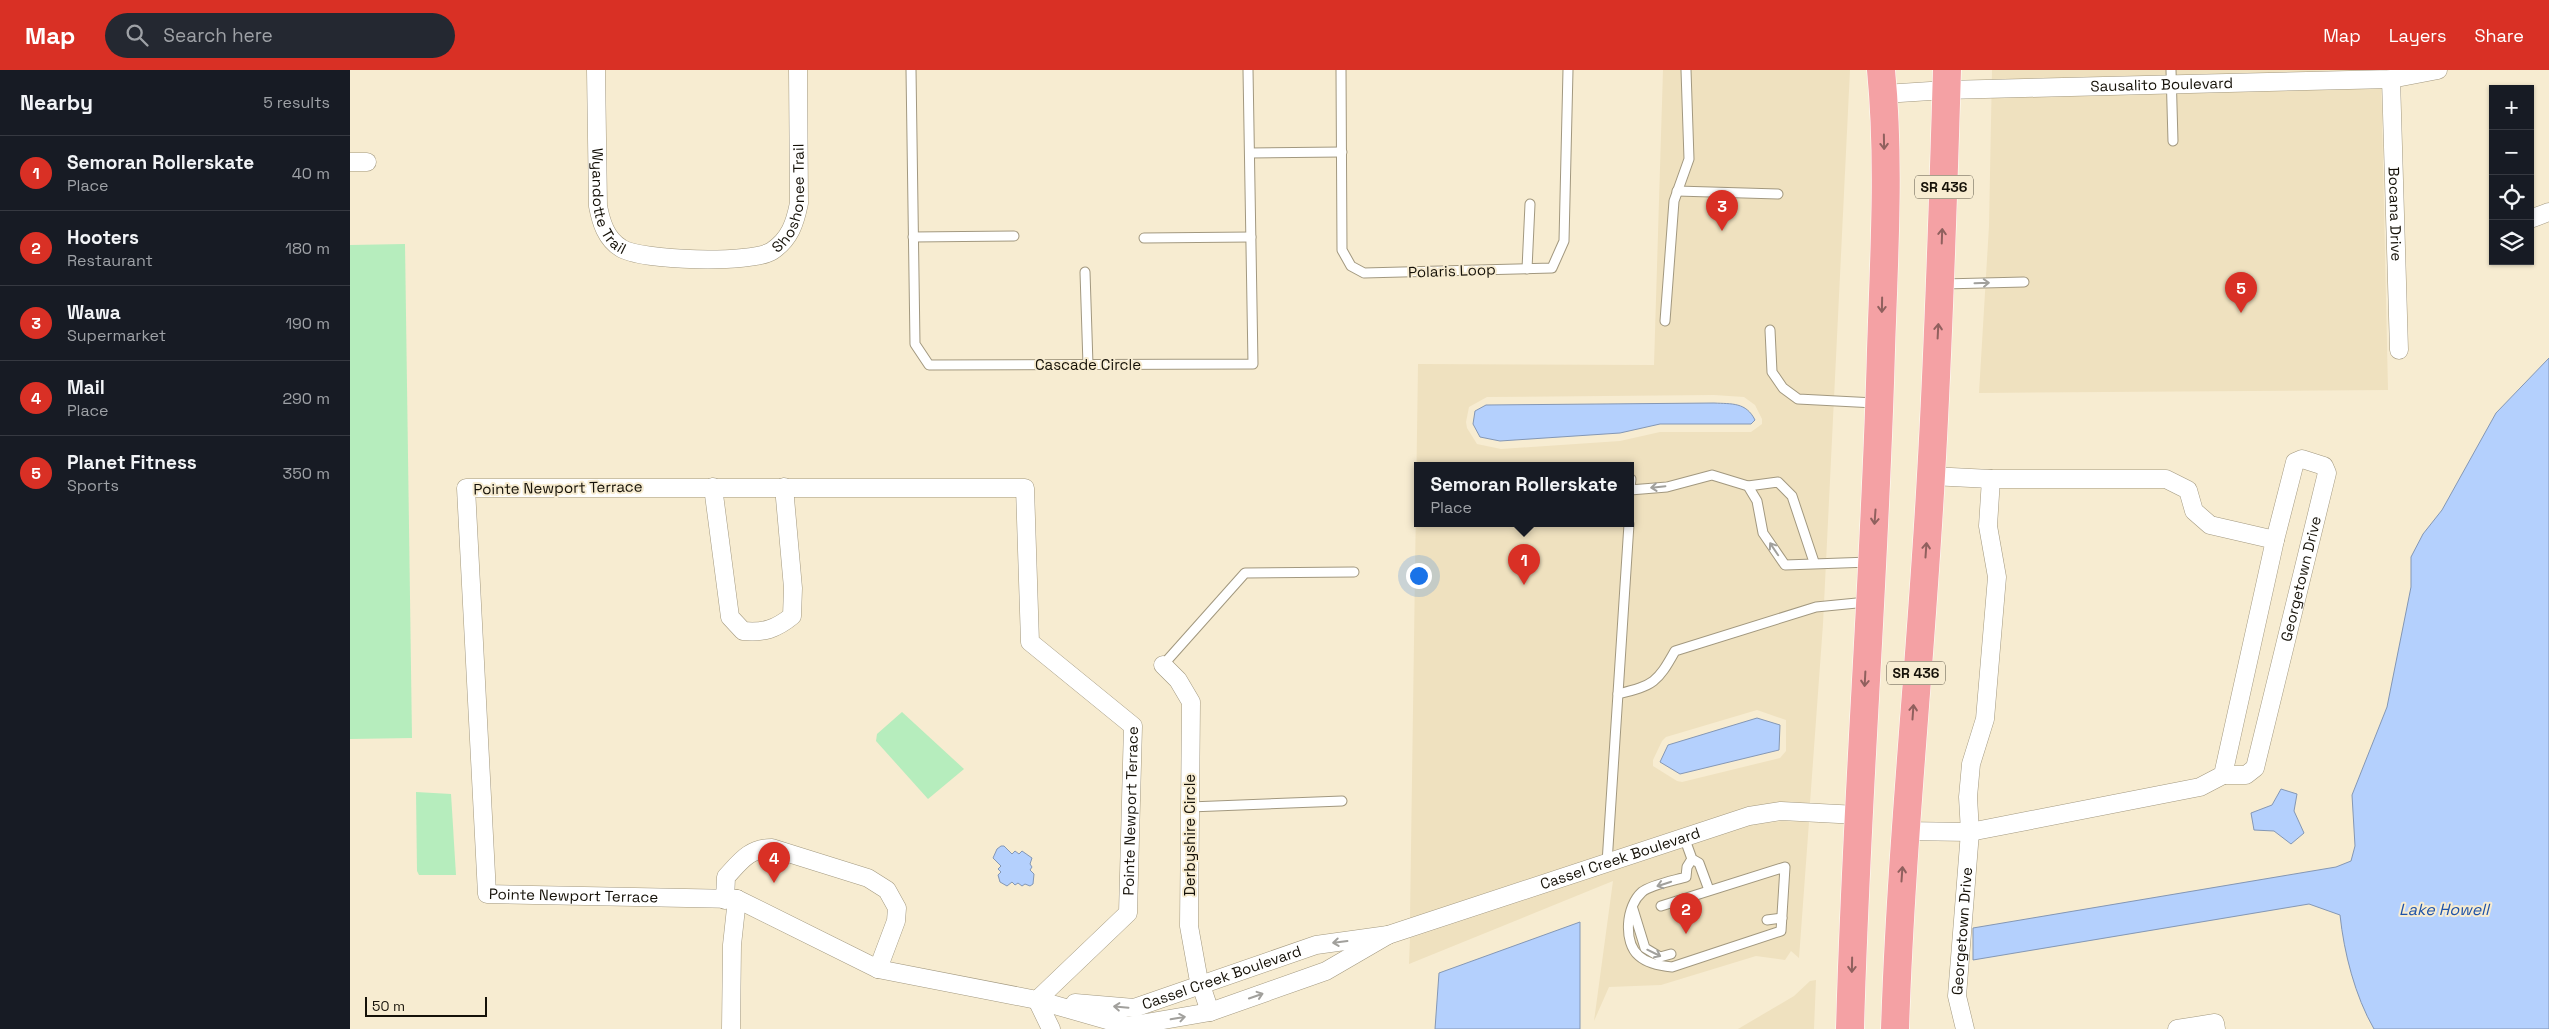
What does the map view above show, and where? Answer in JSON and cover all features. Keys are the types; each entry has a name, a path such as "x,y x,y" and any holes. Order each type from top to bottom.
{"main road":[{"name":"SR 436","path":"1895,1029 1904,831 1931,476 1941,284 1946,80"},
{"name":"SR 436","path":"1850,1029 1858,815 1880,404 1885,220 1882,82"}],"street":[{"name":"Wyandotte Trail","path":"596,70 598,206 602,224 609,238 621,249 639,255 700,259"},
{"name":"Shoshonee Trail","path":"700,259 756,258 771,251 787,237 796,221 799,202 798,70"},
{"name":"Sausalito Boulevard","path":"1882,82 2172,78 2391,80 2438,70"},
{"name":"Bocana Drive","path":"2391,80 2400,350"},
{"path":"2534,218 2549,212"},
{"name":"Georgetown Drive","path":"1904,831 1970,832 2200,786 2223,775 2246,775 2255,768 2327,473 2324,466 2302,459 2295,462 2274,540 2223,775"},
{"path":"1931,476 1991,479 2166,479 2188,490 2194,511 2210,526 2274,540"},
{"name":"Georgetown Drive","path":"1965,1029 1956,996 1970,832 1968,797 1971,764 1985,719 1997,577 1988,526 1991,479"},
{"path":"713,487 730,617 743,631 757,632 777,628 792,616 793,588 784,487"},
{"name":"Pointe Newport Terrace","path":"784,487 1025,488 1030,642 1133,726 1128,913 1037,1000 878,969 731,899 487,894 466,488 784,487"},
{"name":"Derbyshire Circle","path":"1163,665 1178,680 1191,702 1189,926 1201,986 1210,1012"},
{"name":"Cassel Creek Boulevard","path":"1037,1000 1134,1008 1316,945 1388,935 1749,816 1781,811 1858,815"},
{"path":"731,1029 731,899 726,877 746,857 759,848 772,848 868,878 888,890 897,908 896,921 878,969"},
{"name":"Cassel Creek Boulevard","path":"1037,1000 1128,1026 1210,1012 1326,971 1388,935"},
{"path":"1037,1000 1051,1029"},
{"path":"2177,1029 2216,1023 2216,1029"}],"lane":[{"name":"Cascade Circle","path":"911,70 915,344 929,365 1253,364 1248,70"},
{"name":"Polaris Loop","path":"1341,70 1342,250 1352,266 1364,273 1552,268 1564,241 1568,70"},
{"path":"1665,321 1674,201 1689,159 1686,70"},
{"path":"2172,78 2173,141"},
{"path":"1250,153 1342,152"},
{"path":"1677,191 1778,194"},
{"path":"1527,269 1530,204"},
{"path":"913,237 1014,236"},
{"path":"1144,238 1251,237"},
{"path":"1085,272 1088,364"},
{"path":"1941,284 2024,282"},
{"path":"1770,330 1772,372 1783,388 1798,399 1880,404"},
{"path":"1634,489 1667,486 1712,474 1748,486 1778,482 1792,496 1814,562"},
{"path":"1748,486 1757,502 1763,533 1784,565 1814,562 1872,562"},
{"path":"1607,863 1628,527"},
{"path":"1163,665 1245,572 1354,572"},
{"path":"1618,694 1648,687 1661,676 1675,651 1816,607 1870,602"},
{"path":"1190,807 1342,801"},
{"path":"1684,838 1692,859 1699,863 1709,890"},
{"path":"1661,906 1785,867 1781,931 1672,967 1655,965 1638,956 1630,943 1628,926 1635,901 1643,891 1686,877 1687,867 1692,859"},
{"path":"1632,908 1644,948 1660,957 1671,954"},
{"path":"1767,920 1782,918"}],"shaded area":[{"path":"1663,70 1850,70 1823,624 1810,803 1782,802 1747,807 1410,918 1416,527 1634,527 1634,462 1417,462 1418,364 1654,365","holes":["1714,395 1744,397 1755,405 1762,419 1762,424 1751,432 1660,432 1620,441 1501,449 1477,444 1467,428 1466,422 1469,407 1487,397","1757,710 1786,720 1786,751 1780,758 1682,782 1677,781 1653,766 1653,760 1662,741 1666,737"]},
{"path":"1992,70 2381,70 2388,390 1979,393 1989,226"},
{"path":"1782,821 1809,822 1799,958 1791,951 1785,960 1756,956 1661,985 1609,987 1594,1021 1613,881 1409,964 1410,938 1751,825"},
{"path":"1816,980 1814,1029 1738,1029 1794,996 1810,981"}],"green space":[{"path":"405,244 412,738 350,739 350,245"},
{"path":"902,712 964,769 928,799 876,741 877,734"},
{"path":"416,792 451,794 456,875 419,875 417,871"}],"water":[{"name":"Lake Howell","path":"2549,358 2549,1029 2374,1029 2361,1003 2351,974 2340,915 2309,904 1973,960 1973,928 2336,867 2351,861 2355,846 2352,795 2387,707 2411,587 2411,557 2423,534 2442,510 2496,413"},
{"path":"1733,404 1743,407 1755,420 1751,424 1660,424 1620,433 1500,441 1480,437 1473,424 1475,411 1486,405"},
{"path":"1757,718 1780,725 1779,750 1680,774 1660,762 1668,745"},
{"path":"2281,789 2297,794 2294,811 2304,833 2291,844 2274,831 2254,830 2251,813 2272,805"},
{"path":"1004,846 1012,854 1015,851 1019,854 1022,851 1032,858 1030,870 1034,874 1033,884 1022,886 1018,883 1015,885 1012,882 1007,886 1000,882 998,875 1001,872 998,869 1001,866 993,858 997,849"},
{"path":"1580,922 1580,1029 1435,1029 1439,973"}],"place":[{"name":"Wawa","path":"1722,231"},
{"name":"Planet Fitness","path":"2241,313"},
{"name":"Semoran Rollerskate","path":"1524,585"},
{"name":"Mail","path":"774,883"},
{"name":"Hooters","path":"1686,934"}]}
